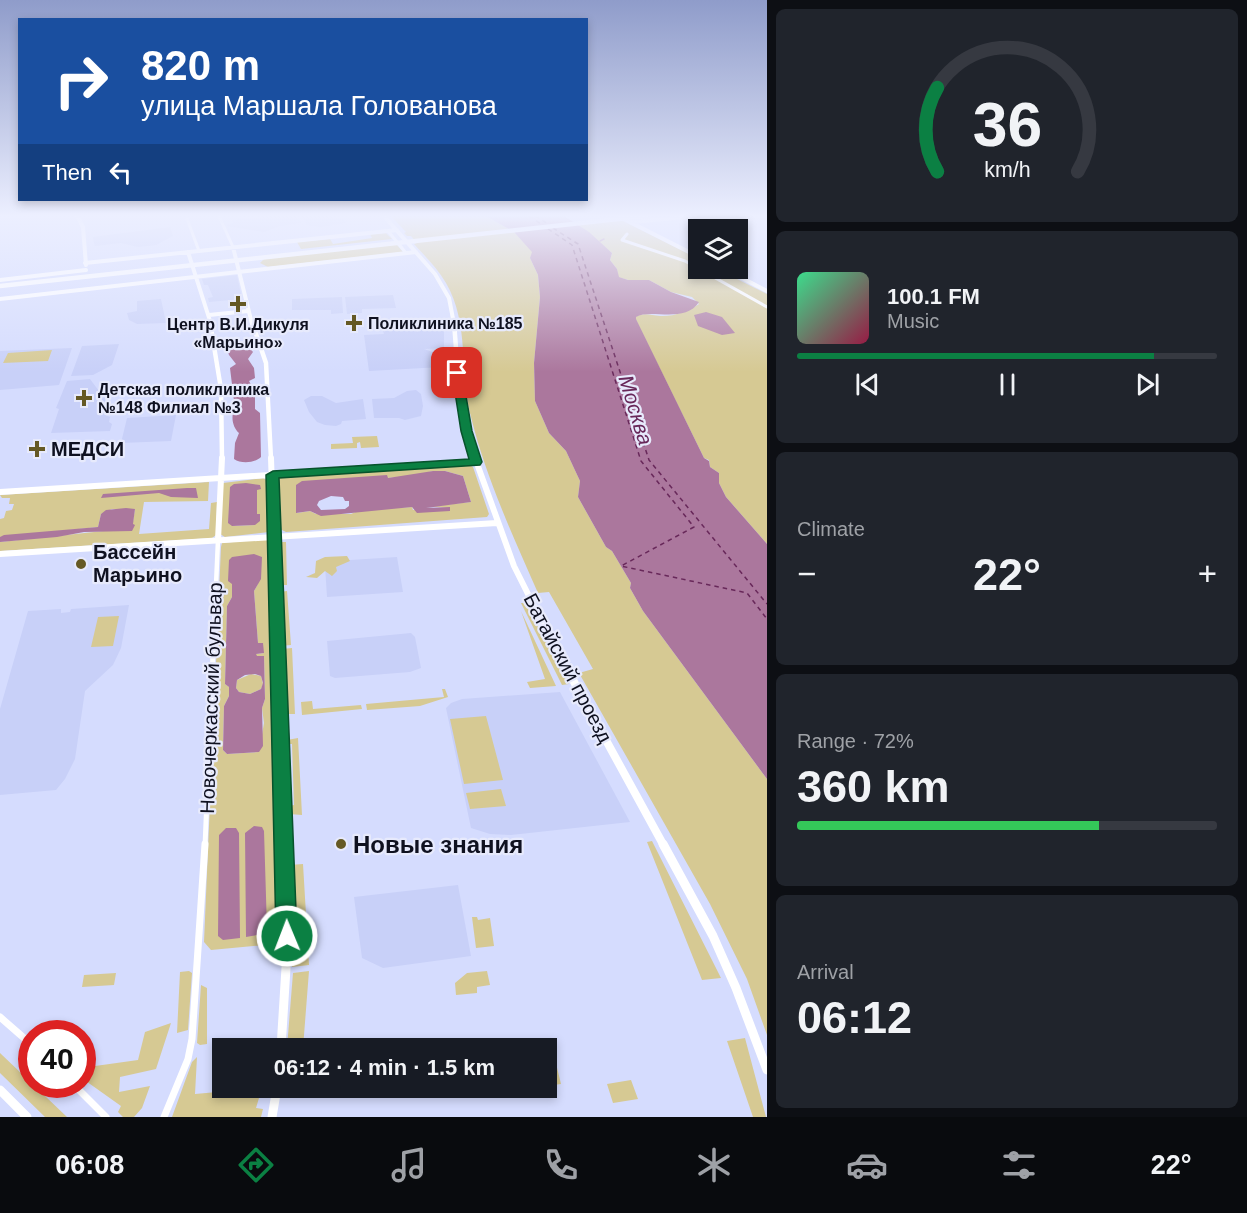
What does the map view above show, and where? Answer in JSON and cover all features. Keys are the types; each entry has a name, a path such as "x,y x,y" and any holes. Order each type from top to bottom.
{"main road":[{"path":"0,283 138,268"},
{"path":"0,283 151,268"}],"street":[{"name":"Новочеркасский бульвар","path":"164,1117 188,1059 192,1038 207,815 218,540 221,389 209,315 194,268"},
{"path":"0,299 268,268"},
{"name":"Батайский проезд","path":"429,268 441,282 450,302 460,401 476,462 497,523 526,591 713,936 736,988 767,1070"},
{"path":"698,268 767,307"},
{"path":"240,271 248,311 266,363 273,475 287,952 283,1038"},
{"path":"744,279 767,291"},
{"path":"209,315 248,311"},
{"path":"0,492 476,462"},
{"path":"0,554 497,523"},
{"path":"0,1017 18,1033"},
{"path":"0,1090 27,1117"},
{"path":"87,1098 106,1117"},
{"path":"272,1117 275,1098"}],"shaded area":[{"path":"435,268 535,268 538,275 540,297 534,363 535,401 549,433 566,451 580,481 578,497 606,547 612,551 631,583 630,588 643,611 767,779 767,1035 747,979 710,904 579,673 593,669 549,592 538,593 501,506 477,440 467,400 458,315 446,283"},
{"path":"616,268 688,268 688,279 737,279 767,294 767,544 726,497 719,483 719,473 710,467 709,460 704,458 635,317 644,314 670,316 699,304 692,297 671,292 649,280 628,280 618,277"},
{"path":"237,275 242,299 209,302 208,298 213,297 208,285 204,285 202,279"},
{"path":"393,295 396,308 362,309 362,313 347,314 345,297"},
{"path":"342,297 343,313 331,314 331,310 292,310 292,299"},
{"path":"161,299 166,323 137,324 129,320 127,313 137,311 137,301"},
{"path":"444,326 444,348 424,349 438,354 442,367 369,371 364,335 384,334 383,331"},
{"path":"119,344 112,365 93,375 71,376 82,346"},
{"path":"72,348 59,385 0,390 0,351"},
{"path":"52,350 48,361 3,363 8,353"},
{"path":"90,379 99,391 110,391 103,414 110,417 109,422 112,424 110,431 51,433 59,409 56,408 67,381"},
{"path":"416,390 421,394 423,406 421,416 405,420 374,418 372,399 394,398 407,391"},
{"path":"311,396 322,396 336,403 363,399 366,419 342,421 336,426 317,422 309,412 304,400"},
{"path":"176,415 171,441 121,443 127,418"},
{"path":"377,436 379,447 361,448 360,442 357,443 357,448 331,449 331,444 353,443 352,437"},
{"path":"469,465 473,467 489,514 487,517 286,532 280,529 276,480 281,476","holes":["433,471 445,471 463,476 471,502 426,507 449,507 413,510 412,507 360,510 351,514 316,514 310,511 297,513 296,485 413,476"]},
{"path":"263,478 267,480 269,532 225,537 220,534 223,483","holes":["257,489 255,525 232,526"]},
{"path":"209,482 208,501 144,502 139,534 209,529 211,503 217,502 216,535 212,538 0,551 0,542 132,528 135,509 112,509 101,514 98,527 0,537 0,519 4,518 6,511 12,510 14,504 9,504 10,498 2,498 0,495"},
{"path":"270,540 279,943 274,943 273,938 265,945 211,950 204,942 222,543","holes":["233,584 258,584 254,591 258,643 264,653 256,654 256,656 264,656 265,699 262,708 264,723 259,752 227,754 223,750 224,706 229,696 229,687 225,684 227,606 232,597"]},
{"path":"277,542 286,542 287,585 278,585"},
{"path":"347,556 350,561 336,567 337,571 332,576 325,571 317,578 306,577 315,573 316,561 325,557"},
{"path":"397,557 403,592 327,597 325,566 335,561"},
{"path":"287,591 291,645 280,646 279,592"},
{"path":"521,603 525,603 569,684 562,685"},
{"path":"129,605 121,648 113,665 85,691 75,759 65,779 56,790 0,795 0,709 28,611 61,609 61,613 70,612 71,609"},
{"path":"521,611 556,686 530,688 527,682 545,679"},
{"path":"119,616 113,646 91,647 98,617"},
{"path":"411,633 415,637 421,668 410,672 335,678 330,676 327,641"},
{"path":"292,648 295,714 283,714 281,649"},
{"path":"251,674 261,676 263,684 261,689 250,694 239,692 236,688 237,680"},
{"path":"442,689 445,689 448,697 420,706 367,710 366,704 444,697"},
{"path":"560,692 630,822 511,835 490,834 471,828 446,708 451,703 462,699"},
{"path":"312,701 313,709 361,705 362,709 302,715 301,702"},
{"path":"486,716 503,780 464,784 450,719"},
{"path":"298,738 302,815 289,814 289,806 294,805 292,744 287,744 287,740"},
{"path":"501,789 506,806 470,809 466,793"},
{"path":"652,841 721,978 702,980 647,842"},
{"path":"303,864 309,965 292,967 289,865"},
{"path":"458,885 471,956 383,968 362,958 354,897"},
{"path":"472,917 477,917 478,920 490,918 494,946 476,948"},
{"path":"309,971 304,1038 288,1038 293,973"},
{"path":"487,971 490,985 477,987 477,993 456,995 455,983 467,973"},
{"path":"180,972 192,973 188,1030 177,1033"},
{"path":"116,973 114,985 82,987 84,975"},
{"path":"201,985 207,988 207,1044 200,1045 197,1043"},
{"path":"171,1023 156,1069 120,1077 119,1092 150,1086 142,1108 134,1117 123,1117 118,1112 121,1106 96,1088 96,1066 138,1060 145,1032"},
{"path":"745,1038 766,1117 753,1117 727,1041"},
{"path":"0,1053 18,1070 18,1091 0,1073"},
{"path":"197,1057 195,1094 212,1092 212,1098 259,1098 256,1108 263,1109 261,1117 172,1117 192,1062"},
{"path":"557,1068 561,1084 557,1085"},
{"path":"631,1080 638,1099 613,1103 607,1084"},
{"path":"26,1098 47,1098 67,1117 45,1117"}],"water":[{"name":"Москва","path":"535,268 616,268 619,277 628,280 649,280 671,292 699,302 693,309 685,312 642,315 636,319 704,458 709,461 710,467 719,473 719,483 726,497 767,544 767,779 643,611 630,588 631,583 612,551 606,547 578,497 580,481 566,451 549,433 535,401 534,363 540,297 538,275"},
{"path":"706,312 722,317 735,333 722,335 698,326 694,315"},
{"path":"249,347 253,352 248,359 254,368 255,378 249,381 255,392 255,409 260,413 261,457 252,462 244,462 234,459 235,443 239,433 233,422 235,409 230,368 236,364 227,349"},
{"path":"433,471 445,471 463,476 471,502 426,508 450,507 450,511 417,513 412,507 321,516 310,511 296,513 296,485 302,481 387,475 388,478","holes":["331,496 343,497 345,501 349,501 349,506 345,509 321,510 317,505 319,501"]},
{"path":"234,484 260,485 261,489 257,490 257,514 260,514 260,521 255,525 232,526 228,523 230,487"},
{"path":"196,488 198,498 171,497 159,493 101,498 103,494"},
{"path":"135,509 133,524 135,525 132,531 84,532 0,542 0,537 4,535 98,527 101,514 106,510"},
{"path":"254,554 262,557 261,579 254,591 258,643 263,643 264,653 256,654 264,656 265,699 262,708 263,746 259,752 227,754 223,750 224,706 229,696 229,687 225,684 227,606 232,597 232,584 228,581 229,560 232,557","holes":["245,675 261,676 263,683 261,689 250,694 239,692 236,688 237,680"]},
{"path":"254,826 262,827 264,831 267,929 263,934 246,937 245,833"},
{"path":"226,828 236,828 239,833 240,938 223,940 218,936 219,835"}],"ferry route":[{"path":"579,268 641,461 694,527 621,566 747,593 767,619"},
{"path":"586,268 649,460 767,604"}],"place":[{"name":"Центр В.И.Дикуля «Марьино»","path":"238,304"},
{"name":"Поликлиника №185","path":"354,323"},
{"name":"Детская поликлиника №148 Филиал №3","path":"84,398"},
{"name":"МЕДСИ","path":"37,449"},
{"name":"Бассейн Марьино","path":"81,564"},
{"name":"Новые знания","path":"341,844"}],"route":[{"path":"287,936 273,475 476,462 460,401 457,373"}]}
